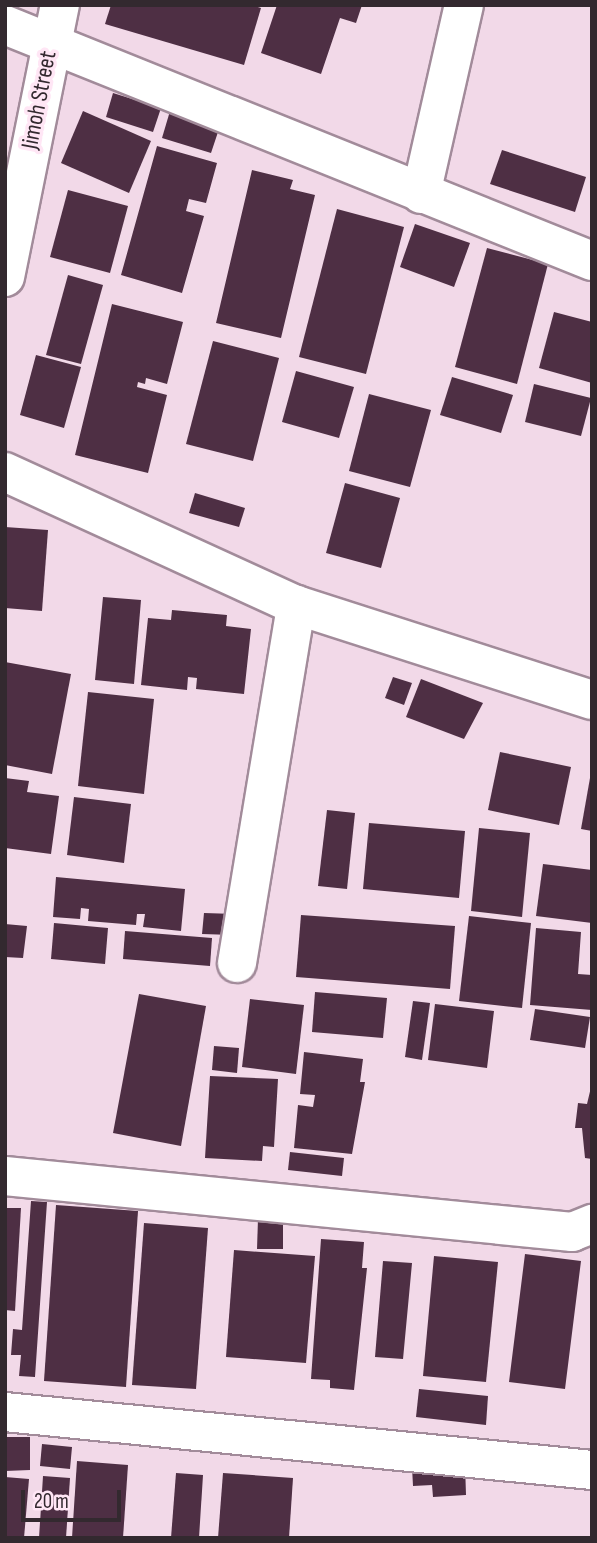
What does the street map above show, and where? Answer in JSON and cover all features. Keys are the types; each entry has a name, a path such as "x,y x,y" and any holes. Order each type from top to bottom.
{"street":[{"name":"Jimoh Street","path":"5,277 50,43 60,5"},
{"path":"421,194 464,5"},
{"path":"5,25 592,261"},
{"path":"5,472 296,605 592,699"},
{"path":"237,963 296,605"},
{"path":"5,1176 572,1232 592,1224"},
{"path":"5,1412 592,1470"}],"building":[{"path":"111,5 252,5 261,8 244,65 105,24"},
{"path":"277,5 362,5 356,23 340,18 321,74 261,53"},
{"path":"113,93 161,108 153,132 106,117"},
{"path":"83,111 151,141 129,193 61,163"},
{"path":"170,111 220,126 211,153 162,138"},
{"path":"157,146 217,163 206,203 189,199 186,211 204,216 182,293 121,275"},
{"path":"502,150 586,177 575,212 490,184"},
{"path":"252,170 293,180 290,189 315,195 281,338 216,323"},
{"path":"68,190 128,206 110,273 50,257"},
{"path":"337,209 404,227 366,374 299,357"},
{"path":"415,224 470,243 454,287 400,267"},
{"path":"487,248 548,264 517,384 455,367"},
{"path":"68,275 103,285 81,364 46,355"},
{"path":"112,304 183,322 167,384 146,378 145,384 138,382 137,387 167,395 148,473 75,455"},
{"path":"554,312 592,322 592,383 539,368"},
{"path":"213,341 279,358 253,461 186,444"},
{"path":"36,355 81,367 64,428 20,415"},
{"path":"296,371 354,387 339,438 282,422"},
{"path":"452,377 513,395 501,433 440,415"},
{"path":"534,384 591,398 581,436 525,422"},
{"path":"369,394 431,410 410,487 349,471"},
{"path":"345,483 400,498 381,568 326,553"},
{"path":"195,493 245,508 239,527 189,513"},
{"path":"5,527 48,530 42,611 5,608"},
{"path":"103,597 141,600 134,684 95,680"},
{"path":"172,610 227,615 226,626 251,629 244,694 196,689 197,678 188,677 187,690 141,685 148,618 171,620"},
{"path":"5,662 71,674 52,774 5,765"},
{"path":"393,677 412,683 404,705 385,698"},
{"path":"421,679 483,703 464,739 406,717"},
{"path":"88,692 154,699 144,794 78,786"},
{"path":"500,752 571,767 559,825 488,810"},
{"path":"5,778 29,781 27,792 59,796 51,854 5,848"},
{"path":"592,778 592,831 581,829"},
{"path":"74,797 131,804 124,863 67,855"},
{"path":"327,810 355,813 347,889 318,886"},
{"path":"369,823 465,831 459,898 363,889"},
{"path":"479,828 530,833 522,917 471,911"},
{"path":"543,864 592,870 592,923 536,916"},
{"path":"56,877 185,889 181,931 143,927 145,914 137,914 136,925 88,921 89,909 81,908 80,919 53,917"},
{"path":"204,913 235,914 233,935 202,934"},
{"path":"301,915 455,926 450,989 296,977"},
{"path":"469,916 531,923 522,1008 459,1001"},
{"path":"54,923 108,928 105,964 51,959"},
{"path":"5,924 27,926 23,958 5,957"},
{"path":"536,928 581,932 578,974 592,975 592,1010 530,1005"},
{"path":"125,931 212,938 210,966 123,959"},
{"path":"315,992 387,998 383,1038 312,1032"},
{"path":"139,994 206,1006 181,1146 113,1133"},
{"path":"250,999 304,1005 296,1074 242,1067"},
{"path":"413,1001 430,1003 422,1060 405,1057"},
{"path":"435,1004 494,1011 487,1068 428,1060"},
{"path":"535,1009 590,1017 585,1048 530,1040"},
{"path":"214,1046 239,1048 237,1073 212,1070"},
{"path":"304,1052 363,1059 360,1082 365,1082 352,1154 294,1148 298,1105 313,1107 315,1095 300,1094"},
{"path":"210,1076 278,1079 274,1147 263,1146 262,1161 205,1158"},
{"path":"592,1083 592,1159 585,1158 582,1128 575,1128 578,1103 587,1104"},
{"path":"290,1152 344,1158 342,1176 288,1170"},
{"path":"31,1201 47,1202 35,1377 19,1376 21,1355 11,1355 13,1329 22,1330"},
{"path":"56,1205 138,1211 126,1387 44,1381"},
{"path":"5,1208 21,1208 15,1311 5,1310"},
{"path":"258,1219 283,1220 283,1249 257,1249"},
{"path":"144,1223 208,1228 196,1389 132,1385"},
{"path":"321,1239 364,1242 362,1268 367,1268 354,1390 330,1388 330,1380 311,1379"},
{"path":"234,1250 315,1256 306,1363 226,1357"},
{"path":"525,1254 581,1261 565,1389 509,1382"},
{"path":"434,1256 498,1262 486,1382 423,1376"},
{"path":"383,1261 412,1263 403,1359 375,1357"},
{"path":"419,1389 488,1396 486,1425 416,1417"},
{"path":"5,1437 30,1437 30,1470 5,1471"},
{"path":"42,1444 72,1447 70,1469 40,1466"},
{"path":"77,1461 128,1465 123,1538 72,1538"},
{"path":"465,1464 466,1495 433,1497 432,1485 413,1486 412,1467"},
{"path":"176,1473 203,1475 199,1538 171,1538"},
{"path":"223,1473 293,1478 289,1538 218,1538"},
{"path":"43,1476 70,1478 66,1538 39,1538"},
{"path":"5,1477 29,1479 24,1538 5,1538"}]}
